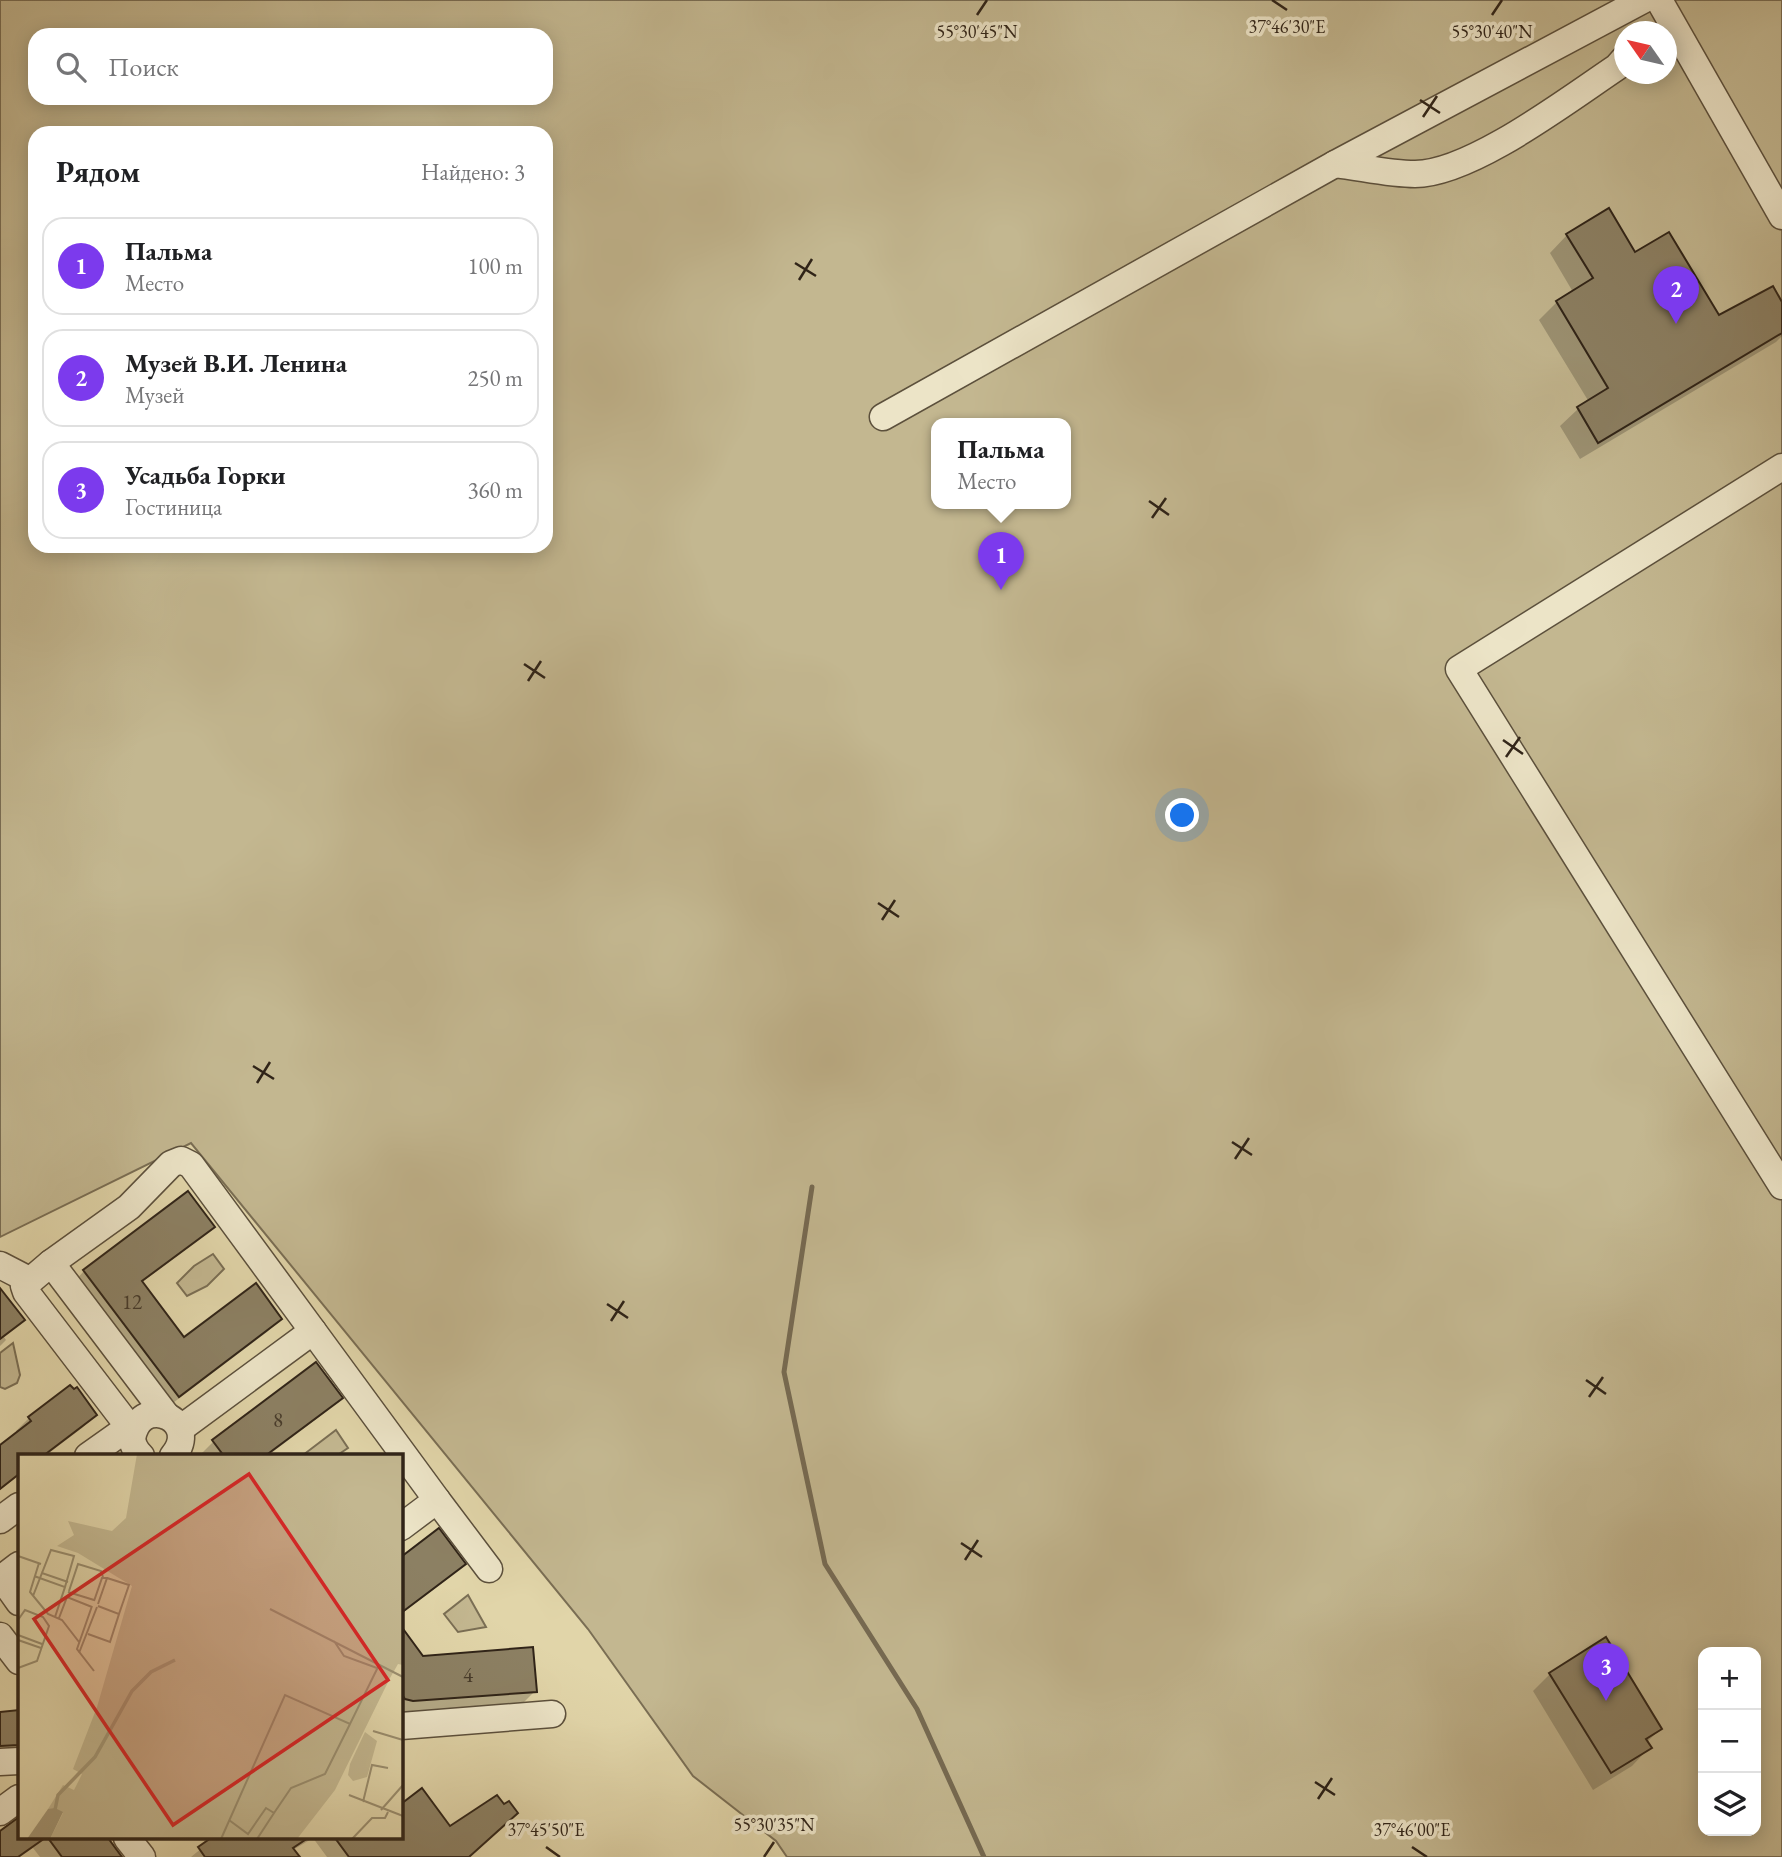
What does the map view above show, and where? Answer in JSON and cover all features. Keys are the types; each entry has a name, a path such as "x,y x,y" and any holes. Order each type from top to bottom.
{"lane":[{"path":"883,417 1335,164 1654,11 1782,216"},
{"path":"1335,164 1417,174 1462,163 1532,124 1614,69"},
{"path":"1782,467 1459,669 1782,1186"},
{"path":"134,1438 24,1286 51,1263 130,1207 171,1164 181,1160 191,1165 489,1569"},
{"path":"51,1263 179,1439"},
{"path":"0,1265 29,1280"},
{"path":"179,1439 313,1331"},
{"path":"134,1438 139,1421 155,1413 179,1439"},
{"path":"93,1454 134,1438"},
{"path":"402,1526 437,1500"},
{"path":"0,1520 18,1507"},
{"path":"5,1575 18,1600"},
{"path":"0,1636 18,1660"},
{"path":"402,1726 552,1714"},
{"path":"0,1762 18,1761"},
{"path":"0,1812 18,1799"},
{"path":"129,1840 142,1857"}],"shaded area":[{"path":"0,0 1782,0 1782,1857 787,1857 776,1841 693,1776 588,1629 191,1143 0,1237"},
{"path":"213,1254 224,1269 207,1286 187,1296 177,1283 194,1266"},
{"path":"13,1343 20,1375 17,1383 5,1389 0,1387 0,1353"},
{"path":"336,1430 348,1448 339,1454 304,1454"},
{"path":"468,1595 486,1627 458,1632 444,1614"}],"building":[{"path":"1609,208 1635,252 1669,232 1719,315 1773,286 1782,302 1782,333 1598,443 1577,407 1608,388 1556,301 1593,278 1566,234"},
{"path":"188,1191 215,1227 142,1281 184,1337 256,1283 282,1319 179,1397 83,1270"},
{"path":"0,1288 25,1320 0,1339"},
{"path":"316,1362 343,1398 268,1454 222,1454 212,1440"},
{"path":"70,1385 74,1389 77,1387 97,1415 46,1454 18,1454 18,1475 0,1489 0,1445 31,1421 28,1417"},
{"path":"439,1528 466,1564 402,1612 402,1556"},
{"path":"402,1627 423,1656 533,1647 537,1692 413,1701 405,1699 402,1694"},
{"path":"1606,1637 1662,1729 1646,1739 1652,1748 1611,1773 1549,1673"},
{"path":"18,1710 18,1745 0,1746 0,1712"},
{"path":"422,1788 450,1826 497,1795 504,1804 509,1801 518,1813 469,1857 349,1857 336,1840 402,1840 402,1803"},
{"path":"18,1818 18,1840 42,1840 18,1857 0,1857 0,1831"},
{"path":"49,1840 109,1840 122,1857 62,1857"},
{"path":"208,1840 305,1840 293,1848 300,1857 205,1857 198,1847"}],"waterway":[{"path":"812,1187 784,1372 825,1564 917,1709 984,1857"}],"place":[{"name":"Музей В.И. Ленина","path":"1676,324"},
{"name":"Пальма","path":"1001,590"},
{"name":"Усадьба Горки","path":"1606,1701"}]}
